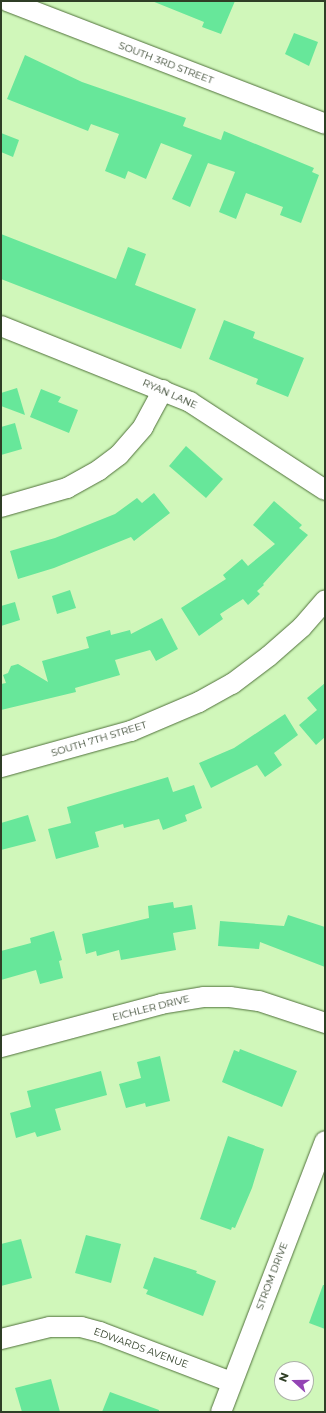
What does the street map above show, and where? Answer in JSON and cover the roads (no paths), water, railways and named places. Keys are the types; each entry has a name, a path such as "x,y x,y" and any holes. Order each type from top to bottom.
{"street":[{"name":"SOUTH 3RD STREET","path":"10,1 325,124"},
{"name":"RYAN LANE","path":"1,326 164,390 217,418 325,490"},
{"path":"1,507 67,488 99,470 123,450 143,427 164,390"},
{"name":"SOUTH 7TH STREET","path":"1,767 131,731 199,702 232,684 269,656 302,627 325,602"},
{"name":"EICHLER DRIVE","path":"1,1047 161,1004 204,996 230,997 259,1001 325,1024"},
{"name":"STROM DRIVE","path":"221,1412 231,1382 325,1141"},
{"name":"EDWARDS AVENUE","path":"1,1339 50,1327 81,1327 100,1332 231,1382"}]}
